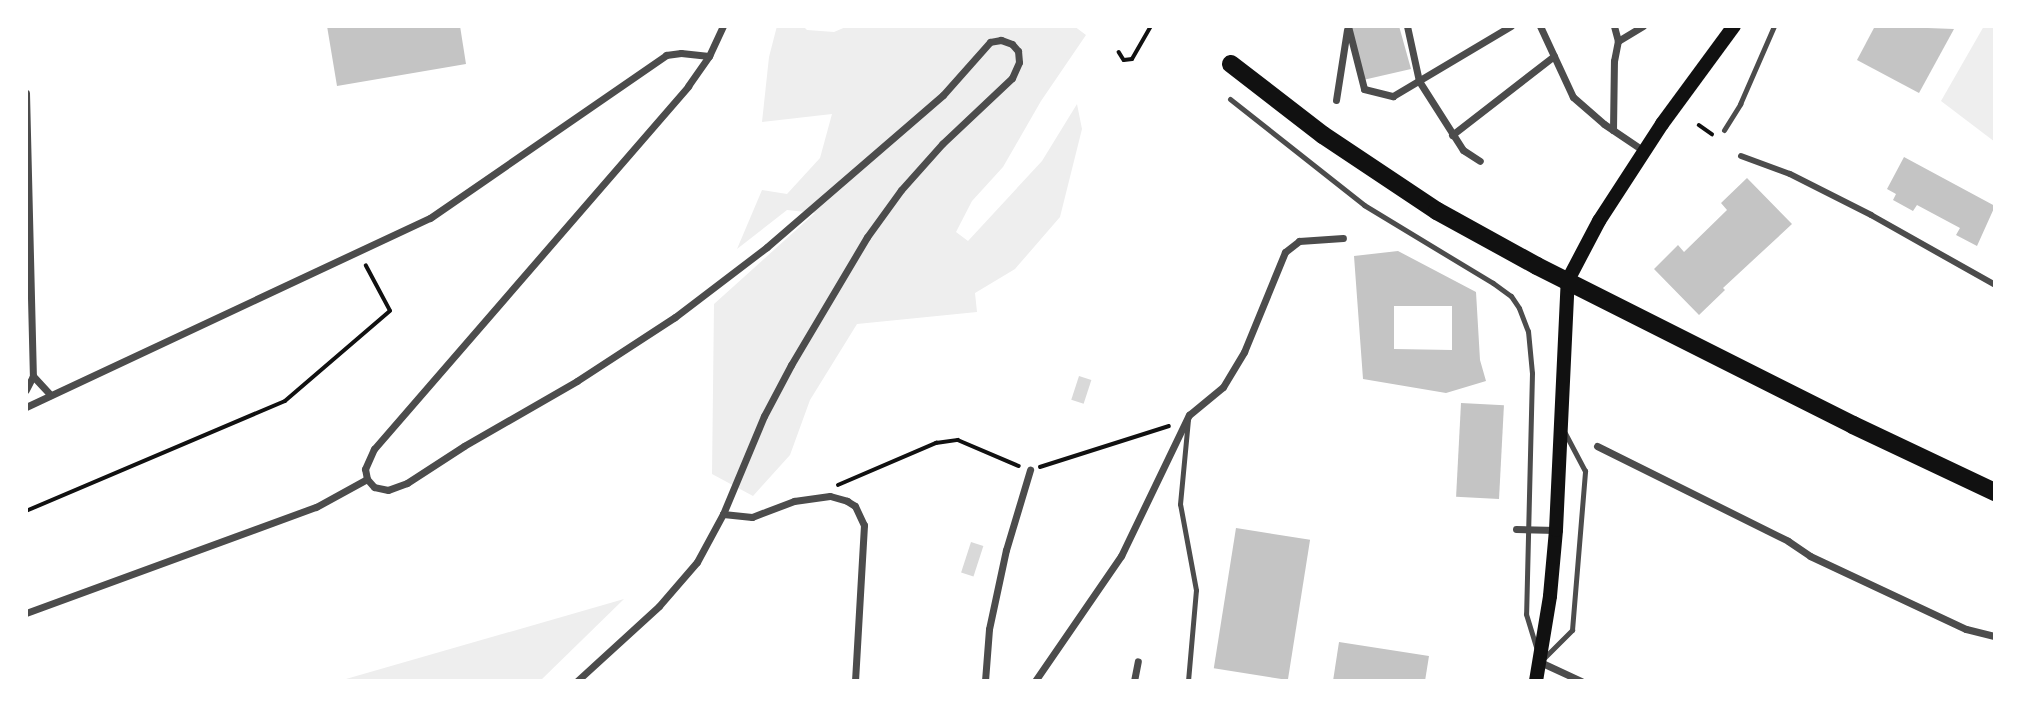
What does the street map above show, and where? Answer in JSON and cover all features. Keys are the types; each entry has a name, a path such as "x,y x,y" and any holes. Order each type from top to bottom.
{"main road":[{"path":"1536,681 1556,530 1568,280 1599,221 1644,151 1734,26"},
{"path":"1231,64 1381,176 1437,211 1853,425 1995,492"}],"street":[{"path":"577,681 688,574 723,514 770,406 823,306 867,237 901,190 933,153 999,91 1017,69 1018,51 1008,41 990,42 943,95 767,247 620,354 398,488 381,490 367,479 366,462 374,449 649,132 709,56 723,26"},
{"path":"1348,26 1364,89 1394,96 1511,26"},
{"path":"1336,100 1348,26"},
{"path":"1407,26 1419,81 1463,150 1480,161"},
{"path":"1540,26 1568,90 1613,130 1644,151"},
{"path":"1613,130 1614,61 1618,41 1614,26"},
{"path":"1618,41 1643,26"},
{"path":"26,407 440,212 666,55 689,53 709,56"},
{"path":"1452,135 1553,56"},
{"path":"26,93 33,376 26,390"},
{"path":"1741,156 1814,186 1995,285"},
{"path":"1035,681 1121,556 1189,415 1223,387 1262,315 1285,252 1299,241 1343,238"},
{"path":"33,376 51,396"},
{"path":"1597,446 1788,541 1810,556 1966,629 1995,636"},
{"path":"985,681 989,629 1006,550 1030,470"},
{"path":"26,613 316,507 367,479"},
{"path":"723,514 745,518 794,501 830,496 855,506 864,525 856,681"},
{"path":"1516,529 1556,530"},
{"path":"1134,681 1139,661"},
{"path":"1540,662 1581,681"}],"lane":[{"path":"1724,130 1740,104 1774,26"},
{"path":"1230,99 1364,205 1493,284 1516,303 1528,331 1532,373 1526,614 1540,662 1572,630 1586,471 1562,429"},
{"path":"1188,681 1196,590 1180,504 1189,415"}],"path":[{"path":"1119,52 1124,60 1132,59 1151,26"},
{"path":"26,511 285,401 390,311 366,265"},
{"path":"830,496 838,485 864,472 947,442 958,440 976,446 1030,470 1176,423 1189,415"}],"shaded area":[{"path":"777,26 803,26 807,30 834,32 848,26 1074,26 1086,35 1041,101 1003,167 972,201 956,232 968,241 1042,161 1077,104 1082,129 1060,217 1015,269 975,293 977,312 857,324 810,400 790,455 753,496 712,474 714,304 815,213 787,210 737,249 762,190 787,194 820,158 832,114 762,122 769,57"},
{"path":"1984,26 1995,26 1995,142 1941,101"},
{"path":"1079,376 1091,380 1084,404 1071,400"},
{"path":"971,542 983,546 973,576 961,572"},
{"path":"624,599 540,681 339,681"}],"building":[{"path":"327,26 460,26 466,64 337,86"},
{"path":"1399,26 1411,69 1363,80 1349,28"},
{"path":"1875,26 1954,29 1919,93 1857,60"},
{"path":"1904,157 1995,206 1977,246 1956,235 1960,228 1917,205 1913,211 1893,200 1896,194 1887,189"},
{"path":"1747,178 1792,224 1723,288 1725,290 1699,315 1654,269 1678,245 1684,252 1727,210 1721,203"},
{"path":"1398,251 1476,292 1480,360 1486,381 1446,393 1363,379 1354,256","holes":["1394,306 1452,306 1452,350 1394,349"]},
{"path":"1461,403 1504,405 1499,499 1456,497"},
{"path":"1236,528 1310,540 1288,680 1214,668"},
{"path":"1339,642 1429,656 1425,681 1333,681"}]}
